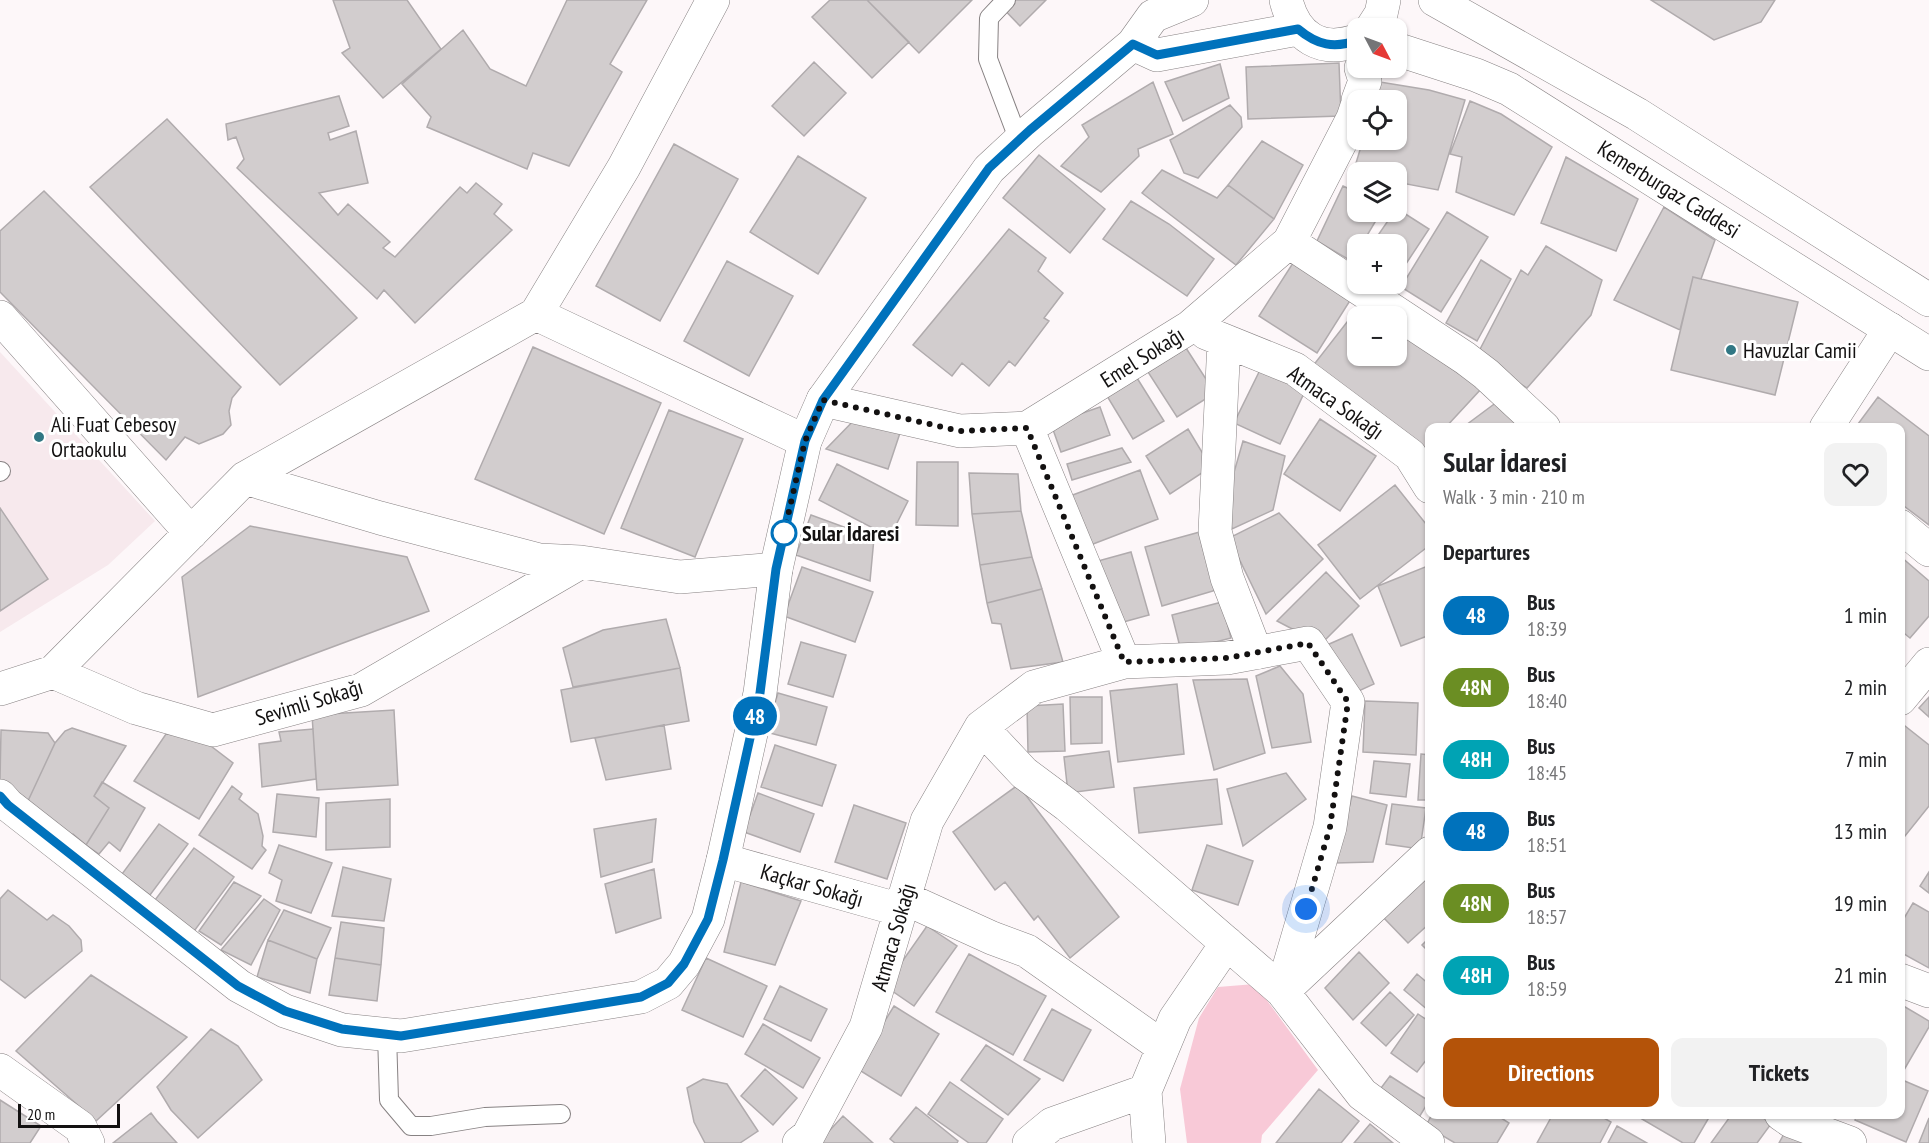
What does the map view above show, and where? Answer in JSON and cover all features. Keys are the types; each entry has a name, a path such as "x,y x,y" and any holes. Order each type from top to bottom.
{"street":[{"path":"0,688 53,672 245,478 536,314 624,167 713,0"},
{"path":"0,796 17,812 238,986 285,1011 342,1029 401,1036 641,997 668,983 684,964 708,919 760,693 776,569 805,441 823,400 989,168 1133,44 1153,16 1192,0"},
{"path":"1378,18 1384,0"},
{"name":"Kemerburgaz Caddesi","path":"1435,0 1637,114 1925,289"},
{"path":"1133,44 1157,55 1292,15 1312,40 1328,45 1347,47"},
{"name":"Kemerburgaz Caddesi","path":"1407,53 1476,75 1509,89 1929,354"},
{"name":"Emel Sokağı","path":"823,400 960,431 1027,428 1190,327 1289,242 1347,130"},
{"path":"1289,242 1465,358 1486,374 1539,423"},
{"path":"536,314 805,441"},
{"path":"0,317 191,533"},
{"name":"Atmaca Sokağı","path":"1190,327 1295,369 1410,455 1425,479"},
{"path":"1829,423 1890,329"},
{"path":"1224,341 1215,531 1227,578 1256,653"},
{"path":"1027,428 1124,662"},
{"path":"245,478 539,560 581,562 680,577 776,569"},
{"path":"1905,530 1929,550"},
{"name":"Sevimli Sokağı","path":"53,672 136,708 213,730 361,690 581,562"},
{"name":"Atmaca Sokağı","path":"799,1143 808,1136 867,1027 927,821 981,727 1034,687 1124,662 1227,658 1308,643 1348,702 1330,827 1282,991"},
{"path":"1905,693 1929,664"},
{"path":"981,727 1024,773 1067,805 1282,991 1362,1094 1428,1143"},
{"path":"1282,991 1425,858"},
{"name":"Kaçkar Sokağı","path":"723,860 903,904 1027,951 1163,1047"},
{"path":"1149,1143 1145,1090 1175,1019 1227,944"},
{"path":"1905,982 1929,991"},
{"path":"0,1070 80,1127 88,1143"},
{"path":"1029,1143 1052,1124 1145,1090"},
{"path":"1788,1119 1850,1143"}],"lane":[{"path":"1006,0 988,18 988,59 1019,141"},
{"path":"387,1034 389,1100 411,1126 431,1126 485,1118 561,1114"}],"shaded area":[{"name":"Ali Fuat Cebesoy Ortaokulu","path":"0,352 155,521 108,565 0,632"},
{"path":"1255,984 1318,1070 1262,1135 1261,1143 1187,1143 1180,1089 1199,1018 1218,987"}],"building":[{"path":"333,0 407,0 441,49 383,98 342,53 350,48"},
{"path":"567,0 647,0 610,64 622,72 569,166 533,153 527,169 427,127 431,117 402,84 463,30 490,69 526,86"},
{"path":"830,0 867,0 909,42 872,78 812,17"},
{"path":"867,0 972,0 919,53"},
{"path":"995,0 1046,0 1020,26"},
{"path":"1651,0 1775,0 1761,22 1714,40"},
{"path":"814,62 846,93 804,136 772,106"},
{"path":"1339,63 1341,116 1248,119 1246,67"},
{"path":"1220,64 1229,98 1183,121 1165,82"},
{"path":"1153,82 1173,134 1138,149 1139,156 1101,192 1061,166 1089,137 1082,125"},
{"path":"1380,82 1429,90 1465,100 1438,190 1407,184 1407,162 1356,162 1360,150 1407,150 1407,90 1377,90"},
{"path":"339,96 349,126 328,133 330,140 356,131 368,183 319,193 338,215 348,204 390,242 383,248 395,257 460,187 467,193 476,183 502,204 494,214 512,230 415,323 384,290 377,299 237,168 244,159 236,137 228,140 226,124"},
{"path":"1470,101 1501,114 1552,147 1514,215 1456,192 1462,157 1450,154"},
{"path":"1230,105 1241,117 1242,127 1198,178 1184,173 1170,140"},
{"path":"167,119 357,318 280,385 90,187"},
{"path":"1262,141 1303,165 1274,219 1228,185"},
{"path":"674,144 738,179 660,321 596,286"},
{"path":"1039,155 1105,209 1070,253 1003,198"},
{"path":"798,156 866,198 818,274 750,232"},
{"path":"1566,157 1638,199 1616,251 1541,223"},
{"path":"1162,170 1217,198 1228,185 1274,219 1236,265 1142,193"},
{"path":"1343,186 1347,188 1347,222 1375,222 1368,234 1347,234 1347,258 1317,241"},
{"path":"44,191 241,387 232,398 229,411 231,425 223,434 199,444 185,437 166,460 0,292 0,231"},
{"path":"1131,201 1169,224 1214,259 1187,296 1103,239"},
{"path":"1664,207 1715,240 1701,279 1693,277 1680,330 1614,300"},
{"path":"1447,212 1488,237 1441,312 1407,291 1407,277"},
{"path":"1407,215 1429,229 1407,262 1407,234 1379,234 1387,222 1407,222"},
{"path":"1009,229 1046,258 1038,271 1063,293 1044,318 1049,321 1015,366 1009,361 989,386 962,363 952,376 913,345"},
{"path":"1546,246 1602,280 1591,315 1527,388 1476,357 1521,270 1528,275"},
{"path":"1481,260 1511,279 1477,341 1446,323"},
{"path":"727,261 793,296 749,376 684,341"},
{"path":"1293,263 1351,299 1317,353 1259,316"},
{"name":"Havuzlar Camii","path":"1693,277 1798,302 1775,395 1671,370"},
{"path":"1347,322 1347,366 1407,366 1407,338 1481,389 1450,423 1425,423 1425,448 1312,367"},
{"path":"533,347 661,403 604,534 475,479"},
{"path":"1186,348 1215,393 1177,417 1148,372"},
{"path":"1261,368 1306,389 1280,444 1234,423"},
{"path":"1137,378 1164,421 1133,439 1107,396"},
{"path":"1878,397 1929,436 1929,525 1905,507 1905,423 1859,423"},
{"path":"1501,399 1518,423 1469,423"},
{"path":"1100,407 1110,435 1061,452 1051,424"},
{"path":"669,410 743,439 695,557 621,528"},
{"path":"858,416 901,430 888,469 826,449"},
{"path":"1320,419 1376,456 1340,511 1284,474"},
{"path":"1188,429 1211,467 1170,494 1146,456"},
{"path":"1243,441 1285,456 1273,510 1232,529 1228,514 1233,476"},
{"path":"1122,448 1131,462 1072,480 1067,464"},
{"path":"917,462 958,462 958,526 916,525"},
{"path":"837,464 908,501 890,537 819,500"},
{"path":"1140,470 1158,519 1088,546 1070,496"},
{"path":"969,473 1018,474 1021,511 972,514"},
{"path":"1395,485 1425,523 1425,549 1360,599 1318,545"},
{"path":"0,508 48,579 0,611"},
{"path":"1021,511 1032,557 980,565 972,514"},
{"path":"1279,513 1323,559 1266,614 1229,538"},
{"path":"811,515 874,538 870,581 796,555"},
{"path":"250,526 407,557 429,611 198,697 182,577"},
{"path":"1207,530 1223,588 1162,606 1145,547"},
{"path":"1131,552 1149,615 1116,624 1098,561"},
{"path":"1032,557 1042,589 987,603 980,565"},
{"path":"1905,560 1929,581 1929,616 1910,638 1905,634"},
{"path":"802,567 873,592 855,642 784,616"},
{"path":"1425,567 1425,637 1401,646 1378,586"},
{"path":"1326,572 1359,606 1321,644 1277,621"},
{"path":"1042,589 1063,662 1011,669 1001,624 992,623 987,603"},
{"path":"1222,602 1231,638 1181,651 1172,615"},
{"path":"666,619 680,668 573,687 563,648 603,630"},
{"path":"1352,634 1374,684 1350,695 1327,645"},
{"path":"801,642 846,655 833,697 788,684"},
{"path":"1280,666 1303,694 1311,742 1272,748 1256,676"},
{"path":"680,668 689,721 571,742 561,690"},
{"path":"1247,679 1265,753 1214,770 1193,680"},
{"path":"1177,684 1184,754 1118,762 1110,691"},
{"path":"778,693 827,707 816,745 766,732"},
{"path":"1070,697 1102,697 1102,743 1071,744"},
{"path":"1929,697 1929,717 1919,708"},
{"path":"1365,701 1418,703 1416,755 1363,752"},
{"path":"1063,704 1065,751 1028,752 1027,706"},
{"path":"394,710 398,785 317,790 312,715"},
{"path":"664,725 671,769 606,780 595,738"},
{"path":"1905,726 1929,745 1929,806 1905,836"},
{"path":"72,728 126,746 94,796 109,808 86,845 73,834 68,841 27,803 55,743 65,731"},
{"path":"313,729 316,779 262,787 259,744 281,741 279,732"},
{"path":"1,730 48,733 55,743 27,803 0,781"},
{"path":"166,734 199,737 233,763 199,819 134,781"},
{"path":"775,745 836,765 822,806 761,787"},
{"path":"1109,751 1114,787 1068,793 1064,757"},
{"path":"1421,754 1425,754 1425,800 1418,800"},
{"path":"1374,761 1410,764 1406,797 1370,793"},
{"path":"1286,773 1306,799 1243,846 1227,789"},
{"path":"1217,779 1222,824 1139,833 1134,788"},
{"path":"102,782 145,808 120,851 109,842 99,854 86,845 109,808 94,796"},
{"path":"1018,785 1119,917 1070,958 1038,916 1034,920 1005,882 995,890 953,832"},
{"path":"232,786 242,794 239,799 258,814 263,836 262,846 266,850 252,869 199,835"},
{"path":"758,793 814,814 800,852 744,832"},
{"path":"277,794 319,798 316,837 273,832"},
{"path":"1352,796 1387,805 1373,862 1335,863"},
{"path":"390,799 390,847 326,850 326,803"},
{"path":"1392,804 1425,808 1420,849 1386,844"},
{"path":"854,805 906,823 887,879 835,862"},
{"path":"656,819 652,862 601,877 594,829"},
{"path":"159,824 188,844 150,895 122,874"},
{"path":"279,845 332,863 311,913 276,901 282,880 269,873"},
{"path":"1207,845 1253,861 1238,905 1192,890"},
{"path":"194,848 234,877 192,934 152,904"},
{"path":"343,867 391,879 384,921 332,916"},
{"path":"654,869 661,918 616,933 605,884"},
{"path":"1425,872 1425,928 1408,943 1380,914"},
{"path":"1929,872 1929,893 1920,886"},
{"path":"234,882 261,896 221,945 199,931"},
{"path":"741,882 801,901 775,965 724,952"},
{"path":"8,890 47,920 53,915 69,926 81,940 82,951 25,998 0,979 0,899"},
{"path":"264,899 280,910 251,965 221,950"},
{"path":"1913,903 1929,912 1929,968 1905,955 1905,917"},
{"path":"284,910 331,928 317,959 268,940"},
{"path":"341,922 384,928 381,965 335,958"},
{"path":"927,926 957,946 914,1006 885,986"},
{"path":"268,940 317,959 310,993 257,977"},
{"path":"1359,952 1389,983 1353,1020 1325,988"},
{"path":"969,954 1046,996 1013,1055 936,1012"},
{"path":"335,958 381,965 377,1001 329,995"},
{"path":"706,958 767,986 743,1037 682,1010"},
{"path":"1417,974 1425,981 1425,1008 1404,990"},
{"path":"91,975 187,1037 96,1121 16,1051"},
{"path":"780,986 827,1009 811,1041 764,1019"},
{"path":"1390,992 1414,1015 1386,1046 1361,1023"},
{"path":"894,1006 939,1034 901,1096 856,1068"},
{"path":"1905,1007 1929,1021 1929,1027 1905,1068"},
{"path":"1052,1009 1091,1030 1063,1081 1024,1060"},
{"path":"1418,1014 1425,1019 1425,1062 1417,1072 1391,1053"},
{"path":"763,1024 820,1058 803,1088 745,1054"},
{"path":"211,1029 238,1046 262,1080 198,1138 171,1110 157,1087"},
{"path":"986,1045 1040,1079 1008,1115 961,1080"},
{"path":"765,1069 797,1098 773,1125 741,1096"},
{"path":"1390,1076 1425,1098 1425,1108 1415,1124 1375,1096"},
{"path":"703,1079 727,1084 758,1131 740,1143 705,1143 694,1122 687,1088"},
{"path":"1905,1081 1928,1091 1906,1142 1855,1120 1905,1119"},
{"path":"950,1082 1003,1119 986,1143 969,1143 928,1114"},
{"path":"1319,1089 1359,1121 1341,1143 1276,1143"},
{"path":"0,1100 41,1126 30,1143 0,1143"},
{"path":"916,1107 958,1141 957,1143 895,1143 890,1139"},
{"path":"151,1113 177,1143 113,1143"},
{"path":"843,1116 873,1143 818,1143"},
{"path":"1929,1118 1929,1143 1919,1143"},
{"path":"1430,1119 1503,1119 1509,1123 1497,1143 1455,1143 1426,1126"},
{"path":"1550,1119 1606,1119 1611,1122 1600,1143 1537,1143"},
{"path":"1642,1119 1708,1119 1694,1143 1683,1143"},
{"path":"1728,1119 1764,1119 1771,1124 1757,1143 1711,1143"},
{"path":"1370,1124 1393,1143 1354,1143"},
{"path":"1617,1126 1647,1143 1608,1143"},
{"path":"1785,1132 1804,1143 1779,1143"}],"bus line":[{"name":"48","path":"0,796 8,805 238,986 285,1011 342,1029 401,1036 641,997 668,983 684,964 708,919 723,860 760,693 776,569 805,441 823,400 989,168 1030,130 1133,44 1157,55 1298,29 1312,40 1328,45 1347,44"}],"place":[{"name":"Havuzlar Camii","path":"1731,350"},
{"name":"Ali Fuat Cebesoy Ortaokulu","path":"39,437"},
{"name":"Sular İdaresi","path":"784,533"}],"route":[{"path":"784,533 805,441 823,400 960,431 1027,428 1124,662 1227,658 1308,643 1348,702 1330,827 1306,909"}]}
